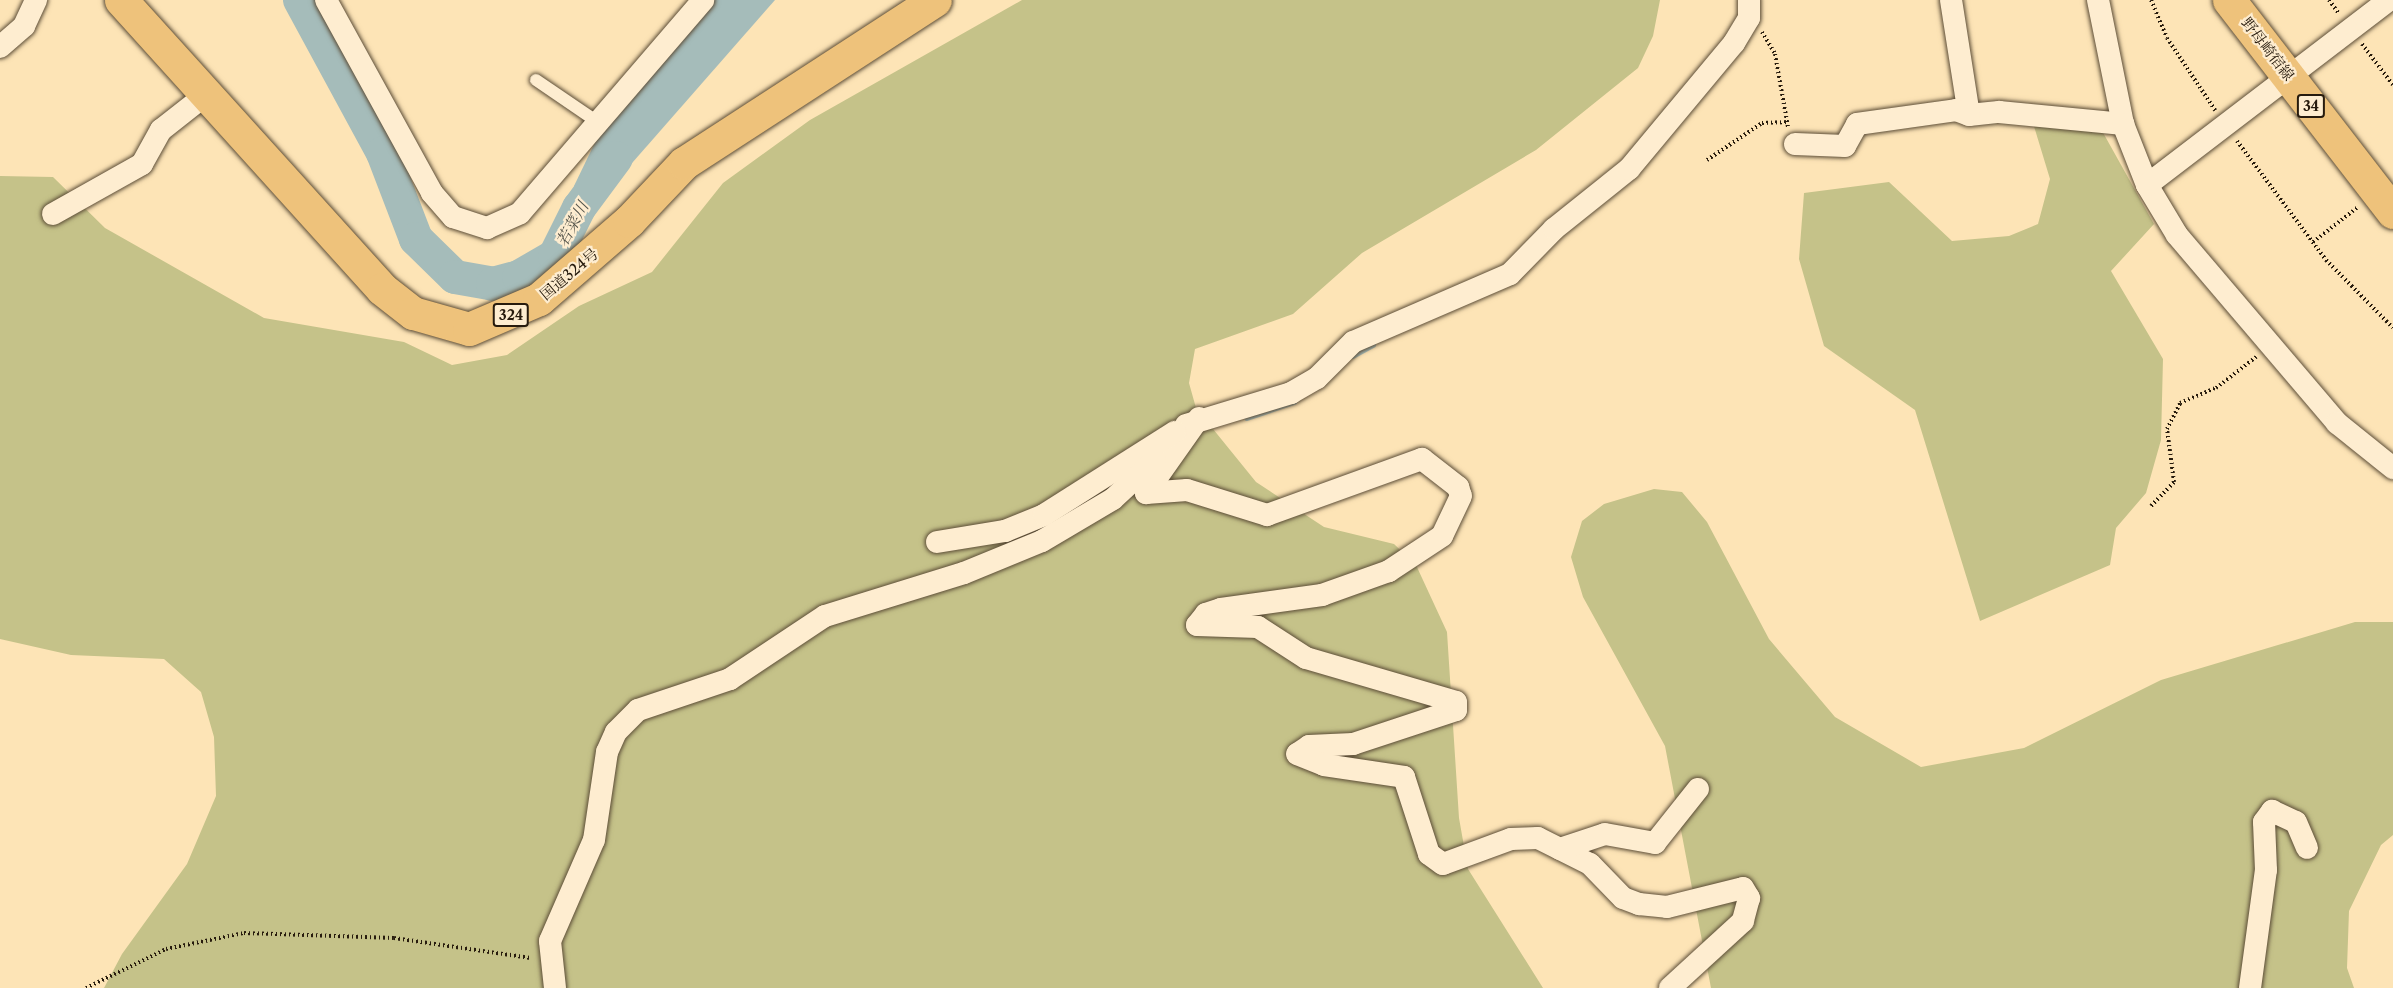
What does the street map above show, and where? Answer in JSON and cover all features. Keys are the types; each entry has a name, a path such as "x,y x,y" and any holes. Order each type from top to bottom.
{"main road":[{"name":"国道324号","path":"120,0 208,93 401,306 441,324 469,329 539,300 629,221 684,163 935,0"},
{"name":"野母崎宿線","path":"2229,0 2385,202"}],"street":[{"path":"0,47 24,26 36,0"},
{"path":"327,0 432,193 468,226 504,224 520,213 596,121 703,0"},
{"path":"1951,0 1969,115"},
{"path":"2098,0 2123,124 2147,185 2177,236 2268,347 2337,423 2393,468"},
{"path":"2147,185 2389,0"},
{"path":"938,542 1005,531 1044,515 1199,418 1291,393 1317,378 1353,342 1510,274 1554,229 1629,169 1749,9"},
{"path":"53,214 142,164 161,130 208,93"},
{"path":"1795,144 1845,146 1857,124 1956,110 1969,115 1999,112 2123,124"},
{"path":"1199,418 1146,493 1187,490 1267,515 1422,459 1458,486 1461,496 1442,536 1389,571 1322,595 1221,609 1206,614 1197,625 1258,627 1306,658 1456,702 1456,710 1353,744 1309,746 1297,754 1324,765 1404,777 1429,854 1443,864 1511,838 1538,838 1590,864 1623,898 1639,904 1667,907 1743,888 1749,898 1743,921 1670,988"},
{"path":"555,988 550,941 594,840 607,752 616,732 638,710 730,679 825,616 964,573 1042,541 1113,499 1154,461 1175,432"},
{"path":"1560,849 1605,834 1655,843 1698,789"},
{"path":"2250,988 2266,870 2264,830 2272,811 2296,822 2307,848"}],"lane":[{"path":"536,80 596,121"}],"path":[{"path":"2151,0 2168,38 2225,125 2341,278 2393,328"},
{"path":"1749,9 1775,54 1788,122 1795,144"},
{"path":"1707,160 1762,123 1788,122"},
{"path":"2313,242 2385,202"},
{"path":"2151,506 2174,482 2166,429 2180,403 2216,388 2268,347"},
{"path":"86,988 166,950 244,933 394,938 551,963"}],"shaded area":[{"path":"1022,0 1660,0 1653,36 1638,68 1536,150 1362,253 1293,314 1195,349 1189,383 1196,408 1256,482 1324,527 1394,544 1416,565 1447,632 1459,818 1468,869 1543,988 104,988 122,954 187,864 216,796 214,737 201,692 164,659 71,655 0,639 0,176 53,177 105,228 264,318 404,342 452,365 507,355 579,306 652,272 723,183 810,120"},
{"path":"2033,123 2101,129 2154,224 2111,271 2163,359 2161,440 2146,493 2116,528 2110,565 1980,621 1915,410 1824,346 1799,259 1804,193 1889,182 1952,241 2009,236 2038,224 2050,179"},
{"path":"1654,489 1682,492 1707,522 1769,639 1835,717 1921,767 2024,748 2161,680 2355,622 2393,622 2393,835 2381,845 2349,911 2347,968 2354,988 1711,988 1665,746 1583,597 1571,557 1582,521 1604,504"}],"water":[{"path":"712,0 775,0 597,203 574,186 601,130"}],"waterway":[{"name":"若菜川","path":"300,0 383,153 416,239 455,277 493,284 519,277 555,256 579,208 616,158"},
{"path":"1353,356 1373,345"},
{"path":"1247,418 1294,402"}]}
